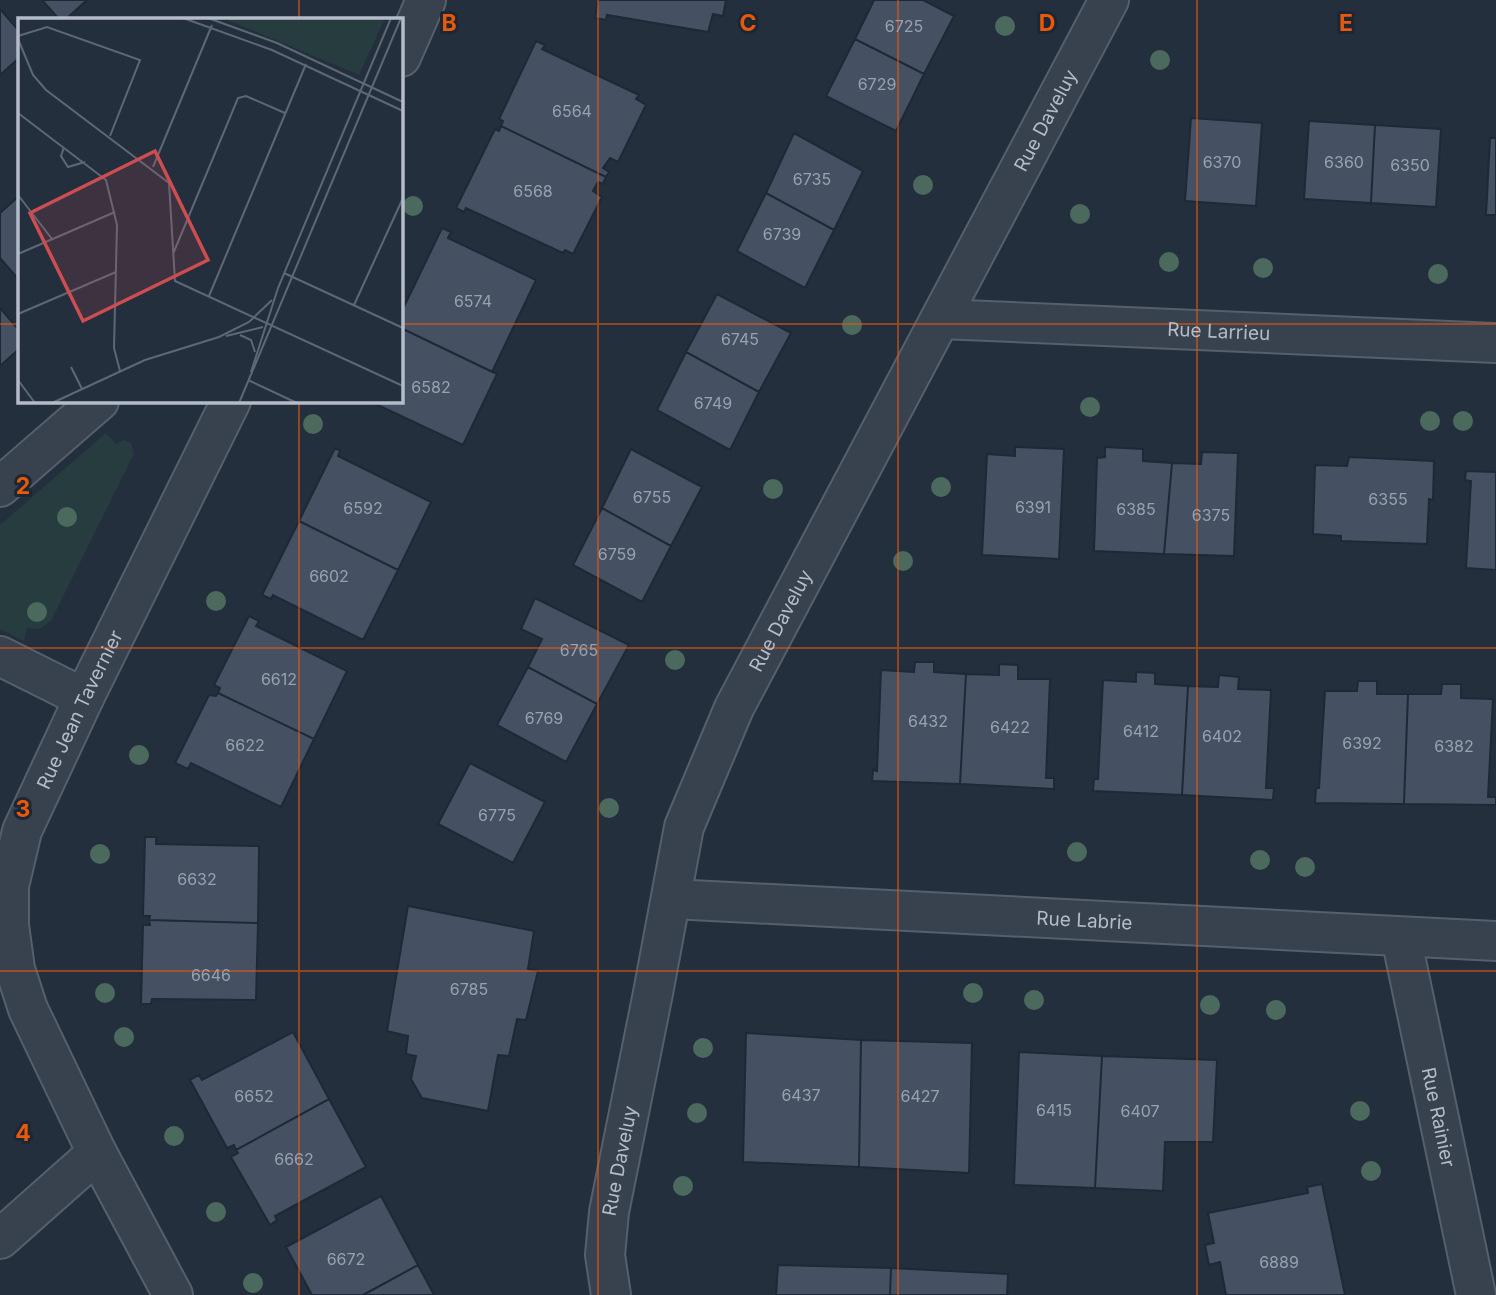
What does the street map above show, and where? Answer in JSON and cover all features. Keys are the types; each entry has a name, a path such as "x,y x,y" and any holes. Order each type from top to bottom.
{"street":[{"path":"402,55 426,0"},
{"name":"Rue Daveluy","path":"611,1295 606,1255 609,1212 684,827 734,708 1109,0"},
{"name":"Rue Larrieu","path":"941,319 1496,344"},
{"path":"0,487 98,402"},
{"name":"Rue Jean Tavernier","path":"173,1295 97,1153 28,1009 15,969 9,925 9,886 22,831 230,402"},
{"path":"0,656 84,698"},
{"name":"Rue Labrie","path":"671,899 1496,941"},
{"name":"Rue Rainier","path":"1401,937 1476,1295"},
{"path":"0,1238 97,1153"}],"green space":[{"path":"106,433 116,444 124,440 131,443 134,454 51,621 39,629 27,628 24,641 0,629 0,525"}],"building":[{"path":"42,0 87,0 67,18 58,18"},
{"path":"598,0 726,0 723,16 713,14 708,32 607,15 606,20 595,18"},
{"path":"874,0 923,0 954,16 924,74 855,39"},
{"path":"0,9 18,30 18,59 0,75"},
{"path":"855,39 924,74 896,131 826,96"},
{"path":"536,41 545,45 542,49 639,95 636,99 646,105 618,162 610,158 603,168 609,172 606,177 501,126 503,121 499,119"},
{"path":"1191,118 1262,123 1256,206 1185,201"},
{"path":"1309,121 1375,125 1371,203 1304,199"},
{"path":"1375,125 1441,129 1436,207 1371,203"},
{"path":"501,126 606,177 603,184 598,182 593,191 602,197 573,254 565,250 563,253 466,208 464,212 456,208 495,129 499,131"},
{"path":"794,133 863,171 834,230 766,193"},
{"path":"1490,138 1496,138 1496,215 1486,215"},
{"path":"766,193 834,230 805,288 737,251"},
{"path":"18,197 18,279 0,258 0,213"},
{"path":"442,228 451,232 448,238 536,280 492,372 402,328 402,311"},
{"path":"717,294 791,333 759,392 686,352"},
{"path":"0,308 18,329 18,350 0,366"},
{"path":"402,328 497,374 463,445 371,402 402,402"},
{"path":"686,352 759,392 730,450 657,410"},
{"path":"1015,447 1064,449 1059,559 982,555 987,454 1015,456"},
{"path":"1105,447 1143,449 1143,461 1172,463 1164,554 1094,551 1097,458 1105,457"},
{"path":"335,448 340,451 338,456 431,502 398,570 299,521"},
{"path":"631,449 702,487 671,546 602,508"},
{"path":"1202,452 1238,453 1234,556 1164,554 1172,463 1201,464"},
{"path":"1349,457 1434,461 1433,500 1429,499 1427,544 1341,541 1341,536 1313,534 1315,465 1347,466"},
{"path":"1466,471 1496,472 1496,570 1466,568 1471,481 1465,480"},
{"path":"602,508 671,546 642,602 573,565"},
{"path":"299,521 398,570 363,640 273,595 271,599 262,595"},
{"path":"535,598 629,645 597,704 528,667 542,639 521,629"},
{"path":"249,616 259,621 256,626 347,671 314,739 218,693 220,688 214,685"},
{"path":"915,662 934,662 934,672 966,674 960,784 872,781 873,770 877,771 881,670 914,672"},
{"path":"999,664 1018,665 1018,679 1050,679 1046,778 1054,778 1054,789 960,784 966,674 999,675"},
{"path":"528,667 597,704 566,762 497,725"},
{"path":"1136,672 1155,673 1155,684 1188,686 1182,795 1093,791 1094,779 1098,779 1103,680 1136,682"},
{"path":"1219,675 1239,677 1238,689 1271,690 1266,788 1274,788 1273,800 1182,795 1188,686 1218,687"},
{"path":"1358,681 1377,681 1377,694 1408,694 1404,804 1315,803 1316,788 1319,788 1325,691 1357,691"},
{"path":"1442,684 1461,684 1461,698 1493,699 1488,797 1496,797 1496,805 1404,804 1408,694 1441,694"},
{"path":"218,693 314,739 281,807 191,763 188,769 175,763 209,695 216,696"},
{"path":"470,763 545,802 513,863 438,824"},
{"path":"145,837 156,837 156,844 259,846 258,923 149,920 150,916 143,916"},
{"path":"408,906 534,931 528,969 538,971 526,1020 517,1019 509,1056 498,1055 488,1111 422,1098 411,1079 416,1056 406,1054 408,1036 387,1031"},
{"path":"149,920 258,923 256,1000 152,999 151,1004 141,1004 143,925 150,925"},
{"path":"293,1032 329,1099 236,1150 234,1145 227,1148 190,1080 199,1075 202,1080"},
{"path":"746,1033 861,1040 859,1167 743,1162"},
{"path":"861,1040 972,1043 969,1173 859,1167"},
{"path":"1019,1052 1102,1056 1095,1188 1014,1185"},
{"path":"1102,1056 1217,1060 1213,1142 1165,1142 1163,1191 1095,1188"},
{"path":"329,1099 366,1167 275,1216 277,1220 270,1225 231,1157 238,1153 236,1150"},
{"path":"1322,1184 1345,1295 1226,1295 1220,1262 1209,1265 1205,1245 1214,1243 1208,1213 1308,1193 1307,1187"},
{"path":"381,1196 418,1265 363,1295 312,1295 286,1247"},
{"path":"418,1265 434,1295 363,1295 387,1282"},
{"path":"778,1265 891,1268 890,1295 776,1295"},
{"path":"891,1268 1008,1274 1007,1295 890,1295"}]}
